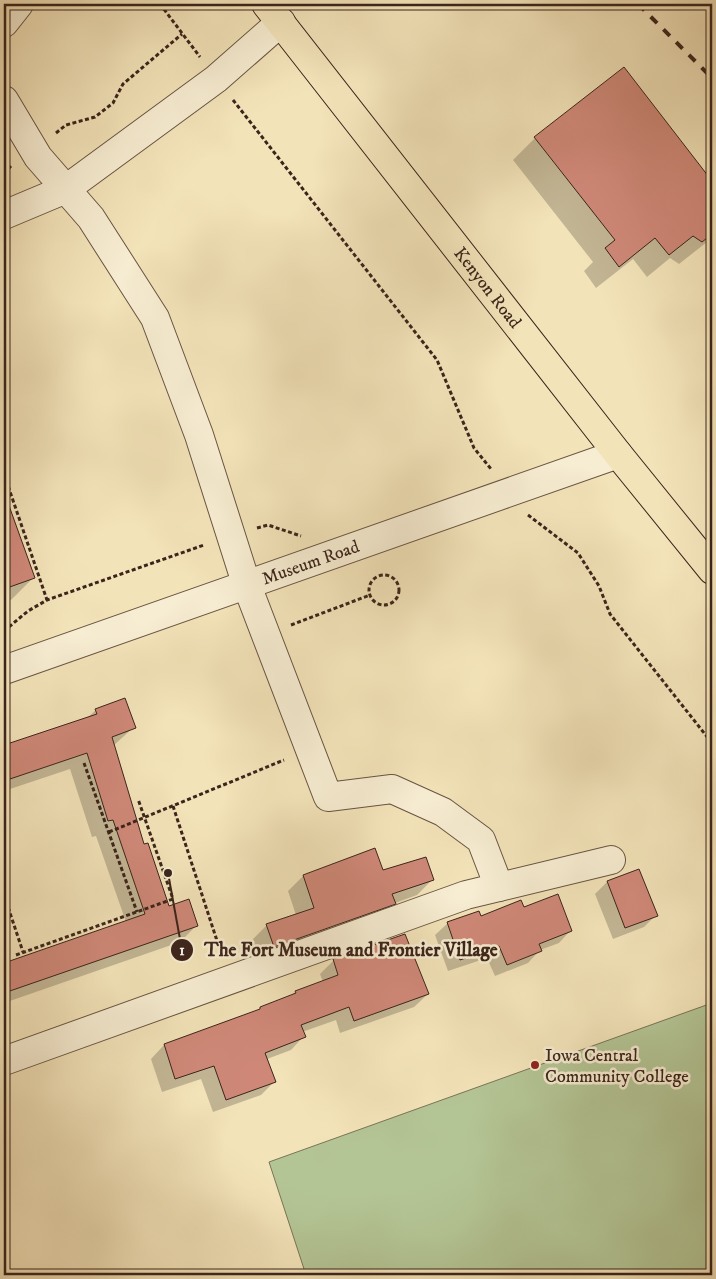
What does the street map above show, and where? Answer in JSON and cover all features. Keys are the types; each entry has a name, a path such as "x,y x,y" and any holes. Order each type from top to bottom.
{"main road":[{"name":"Kenyon Road","path":"274,13 618,454 712,570"}],"street":[{"path":"4,23 19,4"},
{"path":"4,215 66,189 216,79 274,13"},
{"path":"4,100 33,150 91,218 155,318 199,435 246,583 328,797 392,789 443,812 481,840 499,887"},
{"name":"Museum Road","path":"4,670 246,583 618,454"},
{"path":"4,1061 466,895 611,860"}],"path":[{"path":"160,4 216,79 437,360 474,448 493,471 506,493 529,515 578,553 599,586 610,614 712,743"},
{"path":"4,173 66,125 95,117 114,103 123,84 182,34"},
{"path":"4,474 47,600"},
{"path":"378,576 392,578 398,585 398,595 388,605 378,604 370,595 371,583 378,576"},
{"path":"266,634 370,595"},
{"path":"109,832 310,749"},
{"path":"84,763 137,912"},
{"path":"16,955 173,899 138,799"},
{"path":"173,806 229,980"},
{"path":"4,895 23,952"}],"green space":[{"path":"712,1003 712,1275 306,1275 269,1162"}],"building":[{"path":"624,67 712,181 712,234 702,242 693,236 669,255 655,238 619,267 605,248 615,240 534,137"},
{"path":"7,500 35,578 4,589 4,501"},
{"path":"125,698 136,728 112,737 144,844 148,843 169,906 189,899 198,926 4,993 4,963 145,914 113,820 108,821 87,753 4,781 4,745 97,714 95,709"},
{"path":"375,848 383,870 426,857 434,880 392,894 396,904 274,947 266,924 314,908 303,875"},
{"path":"639,869 658,916 625,928 607,881"},
{"path":"558,894 572,931 539,944 542,951 507,965 499,946 460,960 447,922 479,911 481,916 521,900 524,907"},
{"path":"405,934 429,994 354,1021 349,1007 301,1025 306,1037 265,1053 276,1082 226,1100 214,1066 175,1079 164,1044 260,1009 260,1007 296,993 295,991 338,975 333,959"}],"railway":[{"path":"638,4 712,78"}],"place":[{"name":"The Fort Museum and Frontier Village","path":"168,873"},
{"name":"Iowa Central Community College","path":"535,1065"}]}
